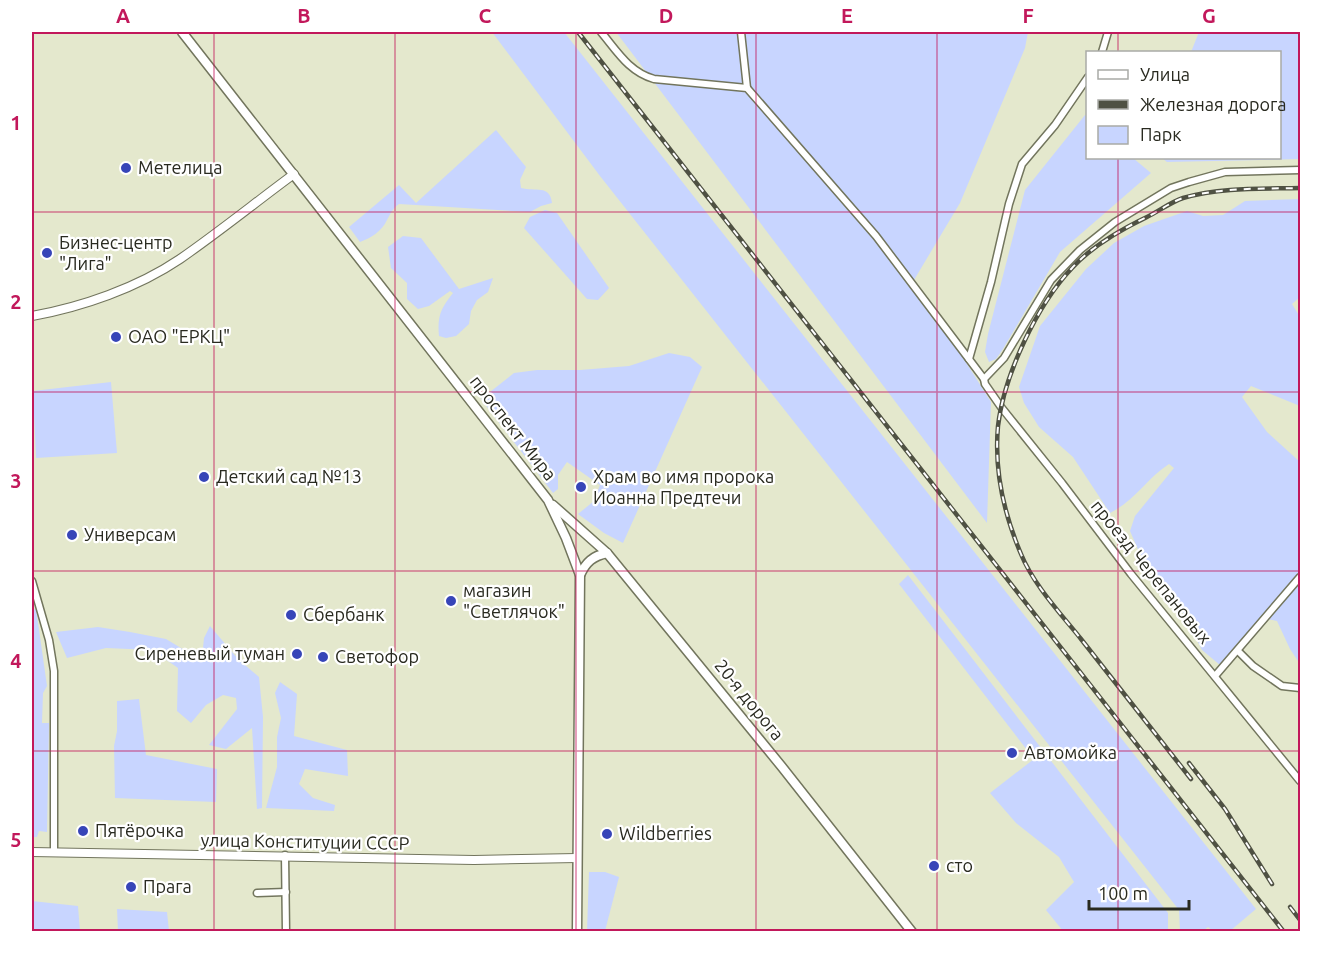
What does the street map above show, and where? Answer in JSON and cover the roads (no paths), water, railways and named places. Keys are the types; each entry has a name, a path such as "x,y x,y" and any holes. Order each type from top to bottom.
{"main road":[{"name":"проспект Мира","path":"182,32 548,500 566,538 580,575 577,932"},
{"name":"20-я дорога","path":"548,500 607,554 782,767 912,932"},
{"path":"580,575 585,563 597,555 607,554"}],"street":[{"path":"601,32 641,75 654,79 747,87 741,32"},
{"path":"1102,51 1107,32"},
{"path":"969,359 991,282 1009,204 1022,164 1055,125 1086,80"},
{"name":"проезд Черепановых","path":"747,87 876,236 984,379 1001,407 1131,574 1300,781"},
{"path":"984,379 1004,358 1051,280 1080,250 1115,222 1171,188 1225,172 1300,170"},
{"path":"32,316 54,312 92,300 153,274 179,259 294,174"},
{"path":"1215,676 1300,577"},
{"path":"32,581 49,640 54,671 54,851"},
{"path":"1238,651 1253,666 1282,686 1300,688"},
{"name":"улица Конституции СССР","path":"32,852 474,860 577,858"},
{"path":"285,855 286,932"},
{"path":"256,893 286,892"}],"railway":[{"path":"578,32 1284,932"},
{"path":"1191,779 1048,598 1026,565 1005,508 999,475 997,442 1001,406 1015,363 1035,321 1059,283 1080,260 1097,246 1127,227 1183,198 1227,190 1300,188"},
{"path":"1189,763 1225,809 1272,884"},
{"path":"1290,907 1300,920"}],"place":[{"name":"Метелица","path":"126,168"},
{"name":"Бизнес-центр \"Лига\"","path":"47,253"},
{"name":"ОАО \"ЕРКЦ\"","path":"116,337"},
{"name":"Детский сад №13","path":"204,477"},
{"name":"Храм во имя пророка Иоанна Предтечи","path":"581,487"},
{"name":"Универсам","path":"72,535"},
{"name":"магазин \"Светлячок\"","path":"451,601"},
{"name":"Сбербанк","path":"291,615"},
{"name":"Сиреневый туман","path":"297,654"},
{"name":"Светофор","path":"323,657"},
{"name":"Автомойка","path":"1012,753"},
{"name":"Пятёрочка","path":"83,831"},
{"name":"Wildberries","path":"607,834"},
{"name":"сто","path":"934,866"},
{"name":"Прага","path":"131,887"}]}
